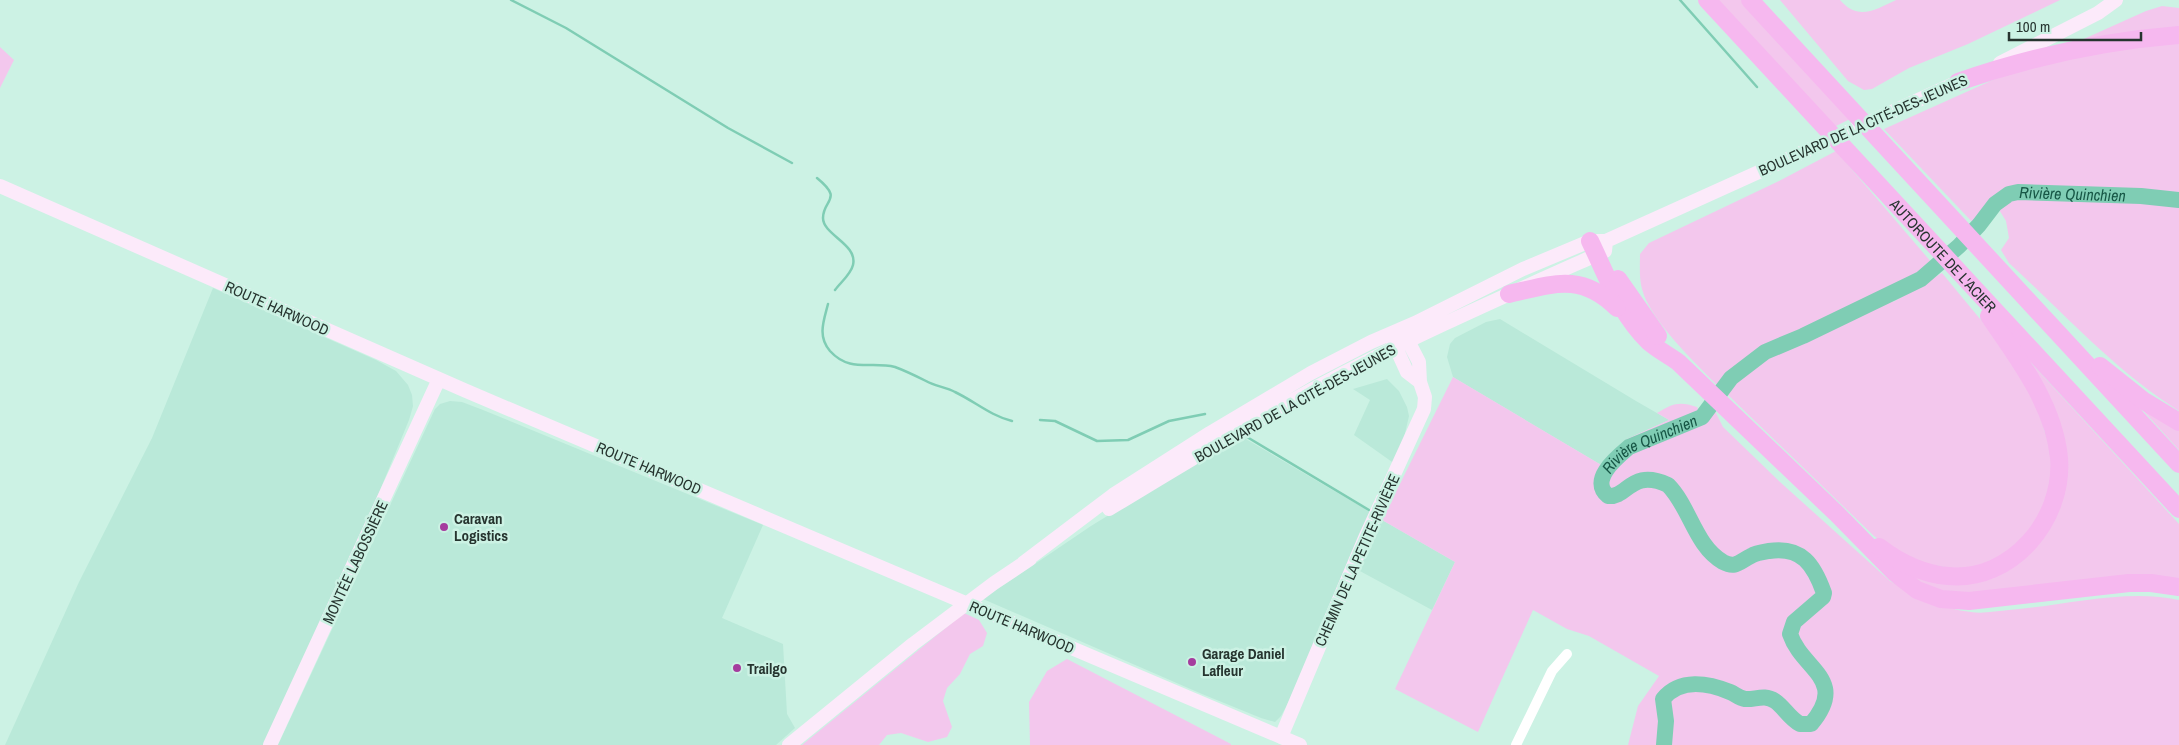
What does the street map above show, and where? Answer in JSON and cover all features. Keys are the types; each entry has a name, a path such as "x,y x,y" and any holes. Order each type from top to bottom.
{"highway":[{"name":"AUTOROUTE DE L'ACIER","path":"1707,0 2179,509"},
{"name":"AUTOROUTE DE L'ACIER","path":"1750,0 2179,464"},
{"path":"1958,82 2000,67 2081,47 2179,35"},
{"path":"1599,247 1618,301 1632,322"},
{"path":"1599,247 1621,286 1678,362"},
{"path":"1836,513 1882,549 1904,563 1927,573 1950,577 1978,574 2002,565 2033,539 2047,517 2057,492 2060,468 2058,450 2050,422 2024,367 1955,266"},
{"path":"1509,294 1554,283 1579,284 1593,289 1605,297 1632,322 1650,343 1678,362 1901,578 1917,590 1941,598 1969,601 2129,583 2151,583 2179,588"},
{"path":"2060,336 2144,401 2179,422"}],"main road":[{"name":"BOULEVARD DE LA CITÉ-DES-JEUNES","path":"1399,337 1509,294 1599,247 1886,116 2065,31 2098,13 2116,0"},
{"name":"ROUTE HARWOOD","path":"0,186 439,379 1300,745"},
{"name":"BOULEVARD DE LA CITÉ-DES-JEUNES","path":"789,745 851,693 942,622 1023,563 1241,430 1399,337 1523,269 1599,247"},
{"name":"CHEMIN DE LA PETITE-RIVIÈRE","path":"1281,737 1365,538 1424,409 1425,397 1420,382 1408,372 1399,337"},
{"name":"MONTÉE LABOSSIÈRE","path":"270,745 439,379"}],"street":[{"path":"1516,745 1551,673 1567,654"}],"shaded area":[{"path":"1717,0 1741,0 1850,119 1834,127"},
{"path":"1780,0 1840,0 1853,10 1867,12 1896,0 2060,0 1968,44 1909,68 1872,89 1864,90 1848,81"},
{"path":"2162,6 2179,8 2179,411 2155,395 2111,359 2009,263 2001,250 2009,238 2006,221 1993,200 1975,225 1884,129 2146,11"},
{"path":"0,47 14,60 0,88"},
{"path":"1836,151 1932,263 1922,273 1894,287 1893,302 1942,273 1990,331 2019,372 2038,410 2049,446 2053,480 2036,526 1994,563 1962,570 1923,563 1897,551 1874,536 1726,393 1735,378 1760,366 1750,360 1719,387 1664,328 1654,314 1642,289 1640,254 1649,243 1779,181"},
{"path":"213,288 376,360 396,371 408,385 412,395 413,406 409,420 359,541 264,745 5,745 79,582 152,438"},
{"path":"1500,319 1669,420 1627,439 1603,466 1453,377 1447,357 1450,344 1455,338 1486,322"},
{"path":"2032,364 2179,524 2179,580 1969,595 1927,588 1903,569 1984,579 2062,500"},
{"path":"1453,377 1603,466 1627,439 1669,420 1657,413 1668,407 1686,404 1697,407 1704,421 1714,409 1723,427 1780,482 1890,581 1919,597 1939,605 1980,613 2116,597 2159,597 2179,600 2179,745 1628,745 1638,706 1659,676 1589,636 1567,629 1533,610 1478,732 1395,689 1455,562 1382,520"},
{"path":"1387,379 1399,391 1409,416 1400,455 1395,464 1354,435 1370,400 1353,389"},
{"path":"450,401 462,402 483,410 763,525 722,618 783,644 787,714 795,728 776,745 278,745 435,409 440,404"},
{"path":"2139,406 2179,427 2179,450"},
{"path":"1239,435 1372,513 1287,705 1275,722 1202,694 983,599 1091,526"},
{"path":"1382,520 1455,562 1432,610 1358,570"},
{"path":"964,613 979,620 987,633 983,646 970,654 960,674 947,688 943,701 952,727 947,737 928,742 901,733 887,735 879,745 802,745"},
{"path":"1067,659 1231,745 1030,745 1029,702 1047,671"}],"waterway":[{"path":"511,0 566,28 728,128 792,163"},
{"path":"1680,0 1757,87"},
{"path":"817,178 825,185 831,195 824,212 824,224 828,230 846,245 853,258 850,272 835,290"},
{"name":"Rivière Quinchien","path":"1664,745 1666,721 1663,699 1670,692 1686,685 1713,686 1745,699 1771,699 1778,703 1800,724 1811,724 1821,709 1825,696 1824,685 1796,646 1790,634 1794,622 1823,597 1824,593 1811,566 1798,555 1790,552 1780,550 1760,553 1738,564 1731,565 1723,562 1706,546 1676,494 1668,485 1646,480 1632,485 1621,493 1608,496 1603,490 1601,483 1606,470 1612,463 1629,447 1702,417 1731,378 1765,352 1803,336 1921,279 1959,246 1979,225 1995,204 2009,194 2018,192 2141,196 2179,200"},
{"path":"828,304 823,322 824,340 830,351 838,358 853,364 895,367 929,383 951,390 990,412 1012,421"},
{"path":"1040,420 1055,421 1097,441 1128,440 1169,421 1205,414"},
{"path":"1247,437 1369,510"}],"place":[{"name":"Caravan Logistics","path":"444,527"},
{"name":"Garage Daniel Lafleur","path":"1192,662"},
{"name":"Trailgo","path":"737,668"}]}
